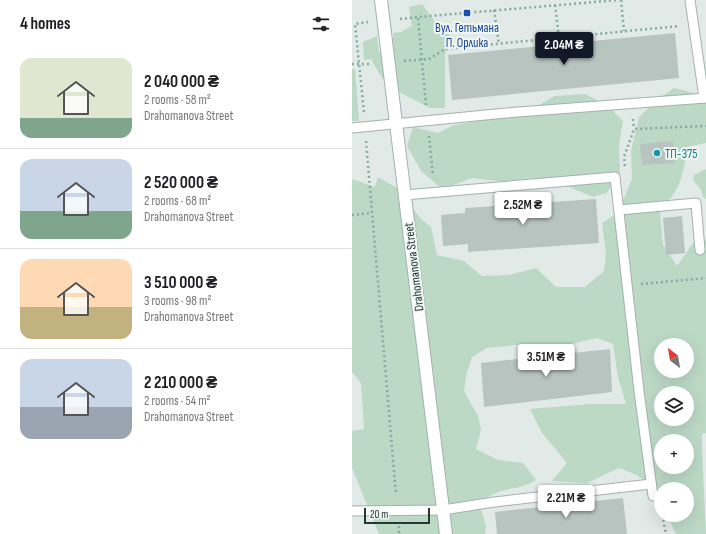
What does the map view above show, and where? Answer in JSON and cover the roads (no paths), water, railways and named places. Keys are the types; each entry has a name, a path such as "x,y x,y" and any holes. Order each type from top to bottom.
{"street":[{"name":"Drahomanova Street","path":"381,0 446,534"}],"lane":[{"path":"352,128 365,128 396,123 705,98 690,0"},
{"path":"404,195 615,177 653,496"},
{"path":"619,210 696,203 700,250"},
{"path":"352,511 443,510 494,502 651,484"}],"place":[{"name":"Вул. Гетьмана П. Орлика","path":"467,13"},
{"name":"ТП-375","path":"657,153"}]}
